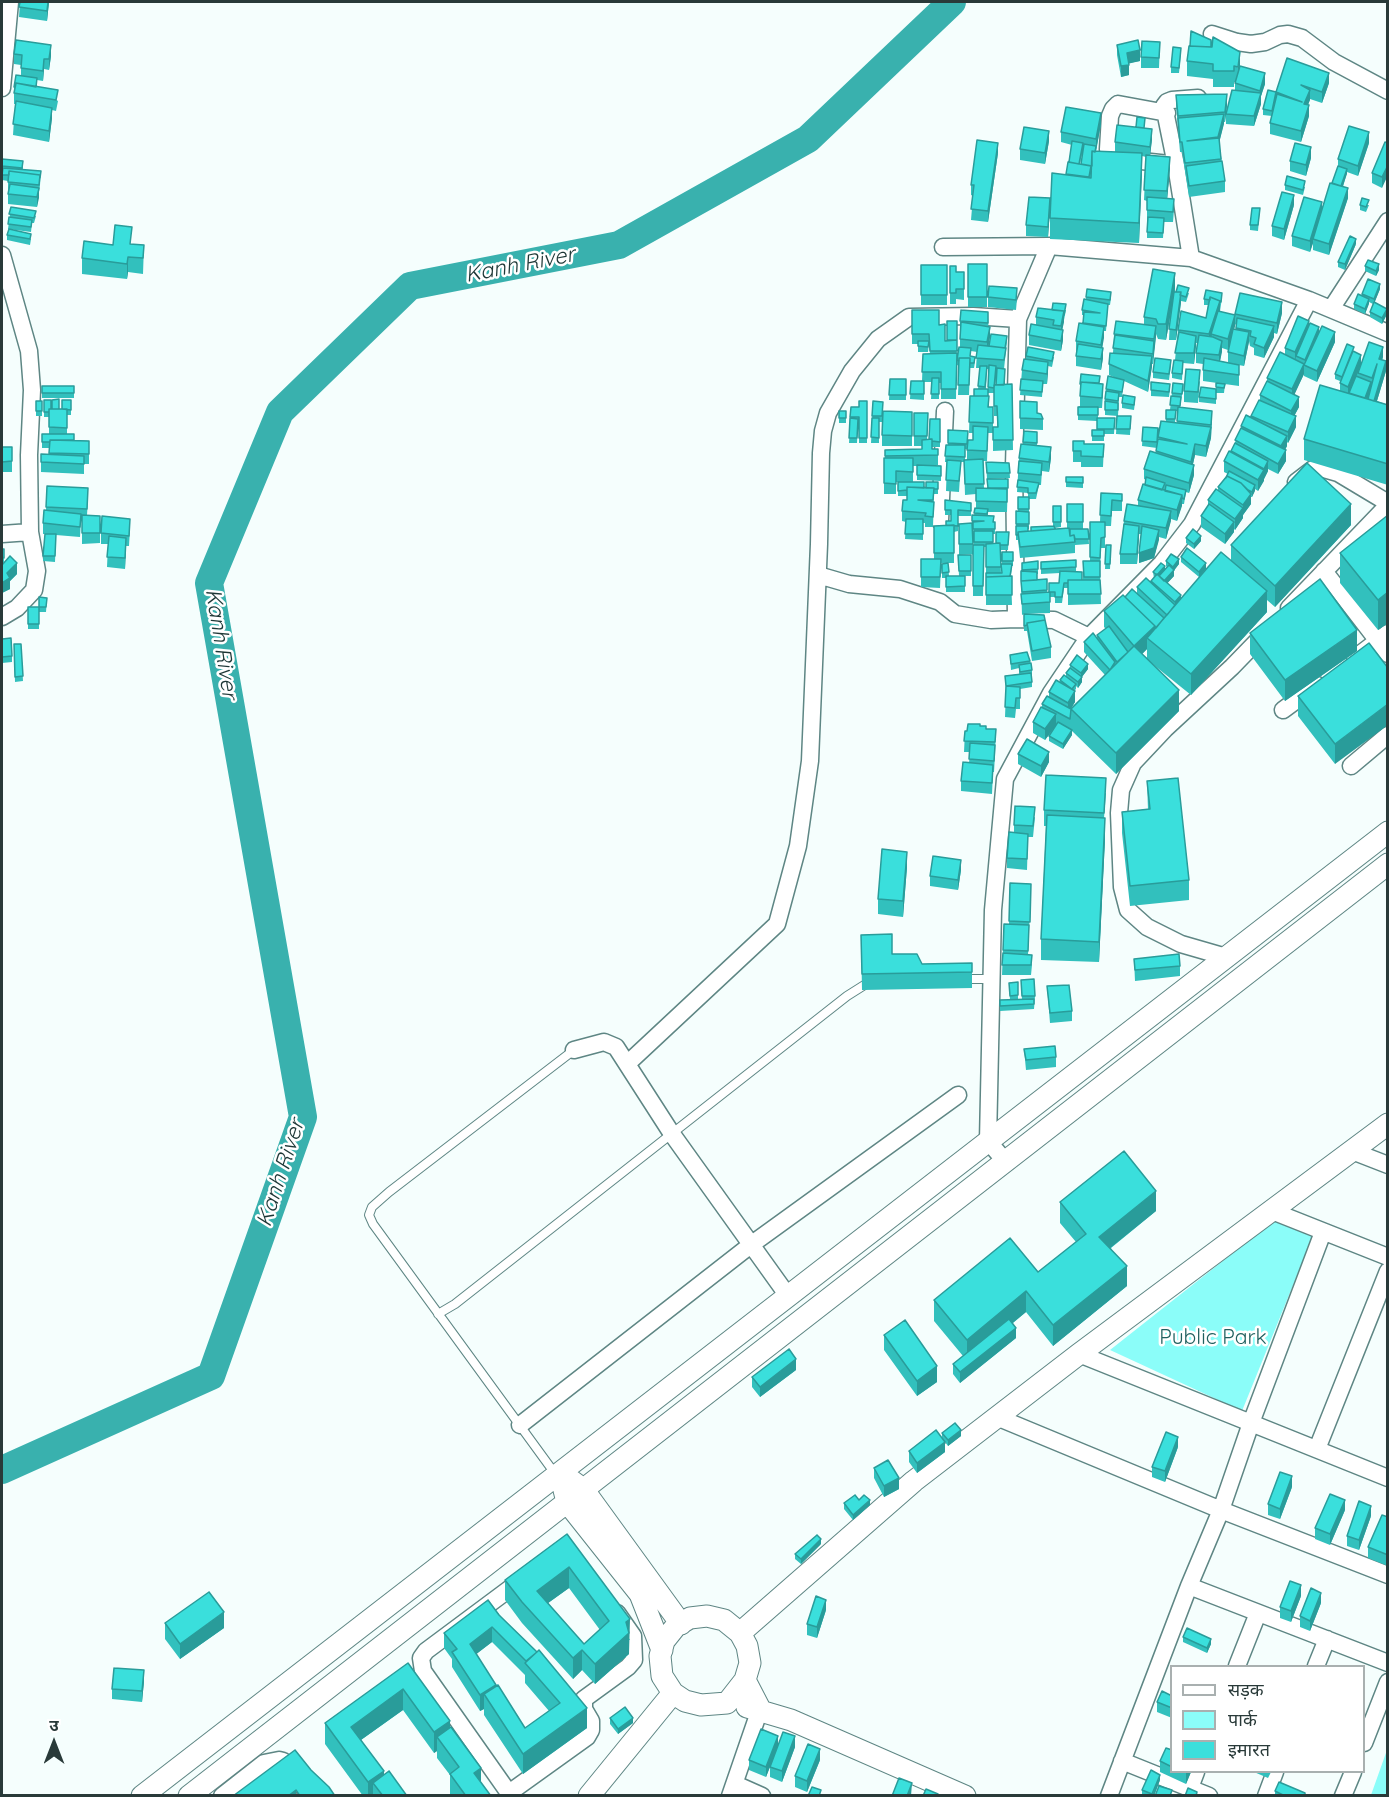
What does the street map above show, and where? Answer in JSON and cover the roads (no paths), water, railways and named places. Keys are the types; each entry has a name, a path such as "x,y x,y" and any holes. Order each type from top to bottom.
{"street":[{"path":"2,88 10,2"},
{"path":"1212,34 1251,44 1288,34 1302,38 1334,62 1388,91"},
{"path":"1191,258 1164,106 1167,102 1213,97"},
{"path":"1167,113 1118,104 1110,116 1109,154 1126,161 1176,165"},
{"path":"1331,309 1388,221"},
{"path":"1016,619 1009,466 1018,319 1049,246"},
{"path":"943,247 1049,246 1191,258 1309,300 1388,333"},
{"path":"2,255 29,351 32,390 29,455 30,532 37,571 34,590 17,608 2,617"},
{"path":"1005,1161 988,1141 993,910 1005,779 1051,693 1089,638 1162,563 1192,524 1309,300"},
{"path":"627,1064 777,924 798,846 810,761 821,453 823,431 828,413 852,371 878,339 909,317 973,316 1018,319"},
{"path":"940,521 949,464 945,411"},
{"path":"1226,957 1181,944 1147,927 1128,910 1122,887 1119,813 1121,790 1133,763 1165,729 1232,667 1388,504 1338,473 1324,469 1313,469 1282,495"},
{"path":"2,534 30,532"},
{"path":"1283,710 1335,672 1384,643 1324,571"},
{"path":"818,575 849,584 900,589 940,602 955,614 991,620 1054,620 1089,638"},
{"path":"1351,765 1388,735"},
{"path":"142,1796 1388,832"},
{"path":"189,1796 1388,864"},
{"path":"574,1050 604,1042 616,1047 672,1134 788,1296"},
{"path":"520,1425 752,1244 958,1095"},
{"path":"740,1633 914,1481 999,1418 1079,1354 1388,1124"},
{"path":"1352,1151 1388,1165"},
{"path":"1272,1211 1388,1257"},
{"path":"1109,1796 1189,1586 1221,1510 1251,1423 1323,1232"},
{"path":"1317,1449 1388,1271"},
{"path":"1079,1354 1388,1478"},
{"path":"999,1418 1221,1510 1388,1575"},
{"path":"558,1474 681,1623"},
{"path":"575,1495 640,1594 662,1650"},
{"path":"539,1567 426,1651 421,1658 423,1671 510,1794 587,1737 591,1730 591,1721 584,1709 584,1699 628,1667 634,1660 633,1636 608,1600"},
{"path":"1189,1586 1388,1663"},
{"path":"1237,1665 1258,1613"},
{"path":"727,1703 746,1680 750,1663 747,1646 740,1633 724,1620 707,1616 690,1618 676,1626 664,1641 660,1656 662,1676 673,1693 685,1701 701,1705 727,1703 791,1720 965,1796"},
{"path":"1316,1665 1327,1639"},
{"path":"746,1680 759,1710 733,1790 762,1796"},
{"path":"1365,1740 1388,1682"},
{"path":"589,1796 673,1693"},
{"path":"222,1796 264,1763 279,1760 283,1761 310,1796"},
{"path":"1122,1761 1209,1796"},
{"path":"1190,1788 1196,1773"},
{"path":"1266,1796 1275,1773"},
{"path":"1343,1796 1353,1773"}],"lane":[{"path":"957,979 992,979"},
{"path":"438,1314 455,1305 847,996 866,984 876,983"},
{"path":"558,1474 438,1314 373,1224 369,1215 372,1207 574,1050"}],"waterway":[{"name":"Kanh River","path":"2,1470 211,1376 303,1117 209,583 280,412 410,286 619,245 808,139 952,2"}],"park label":[{"name":"Public Park","path":"1213,1338"}]}
